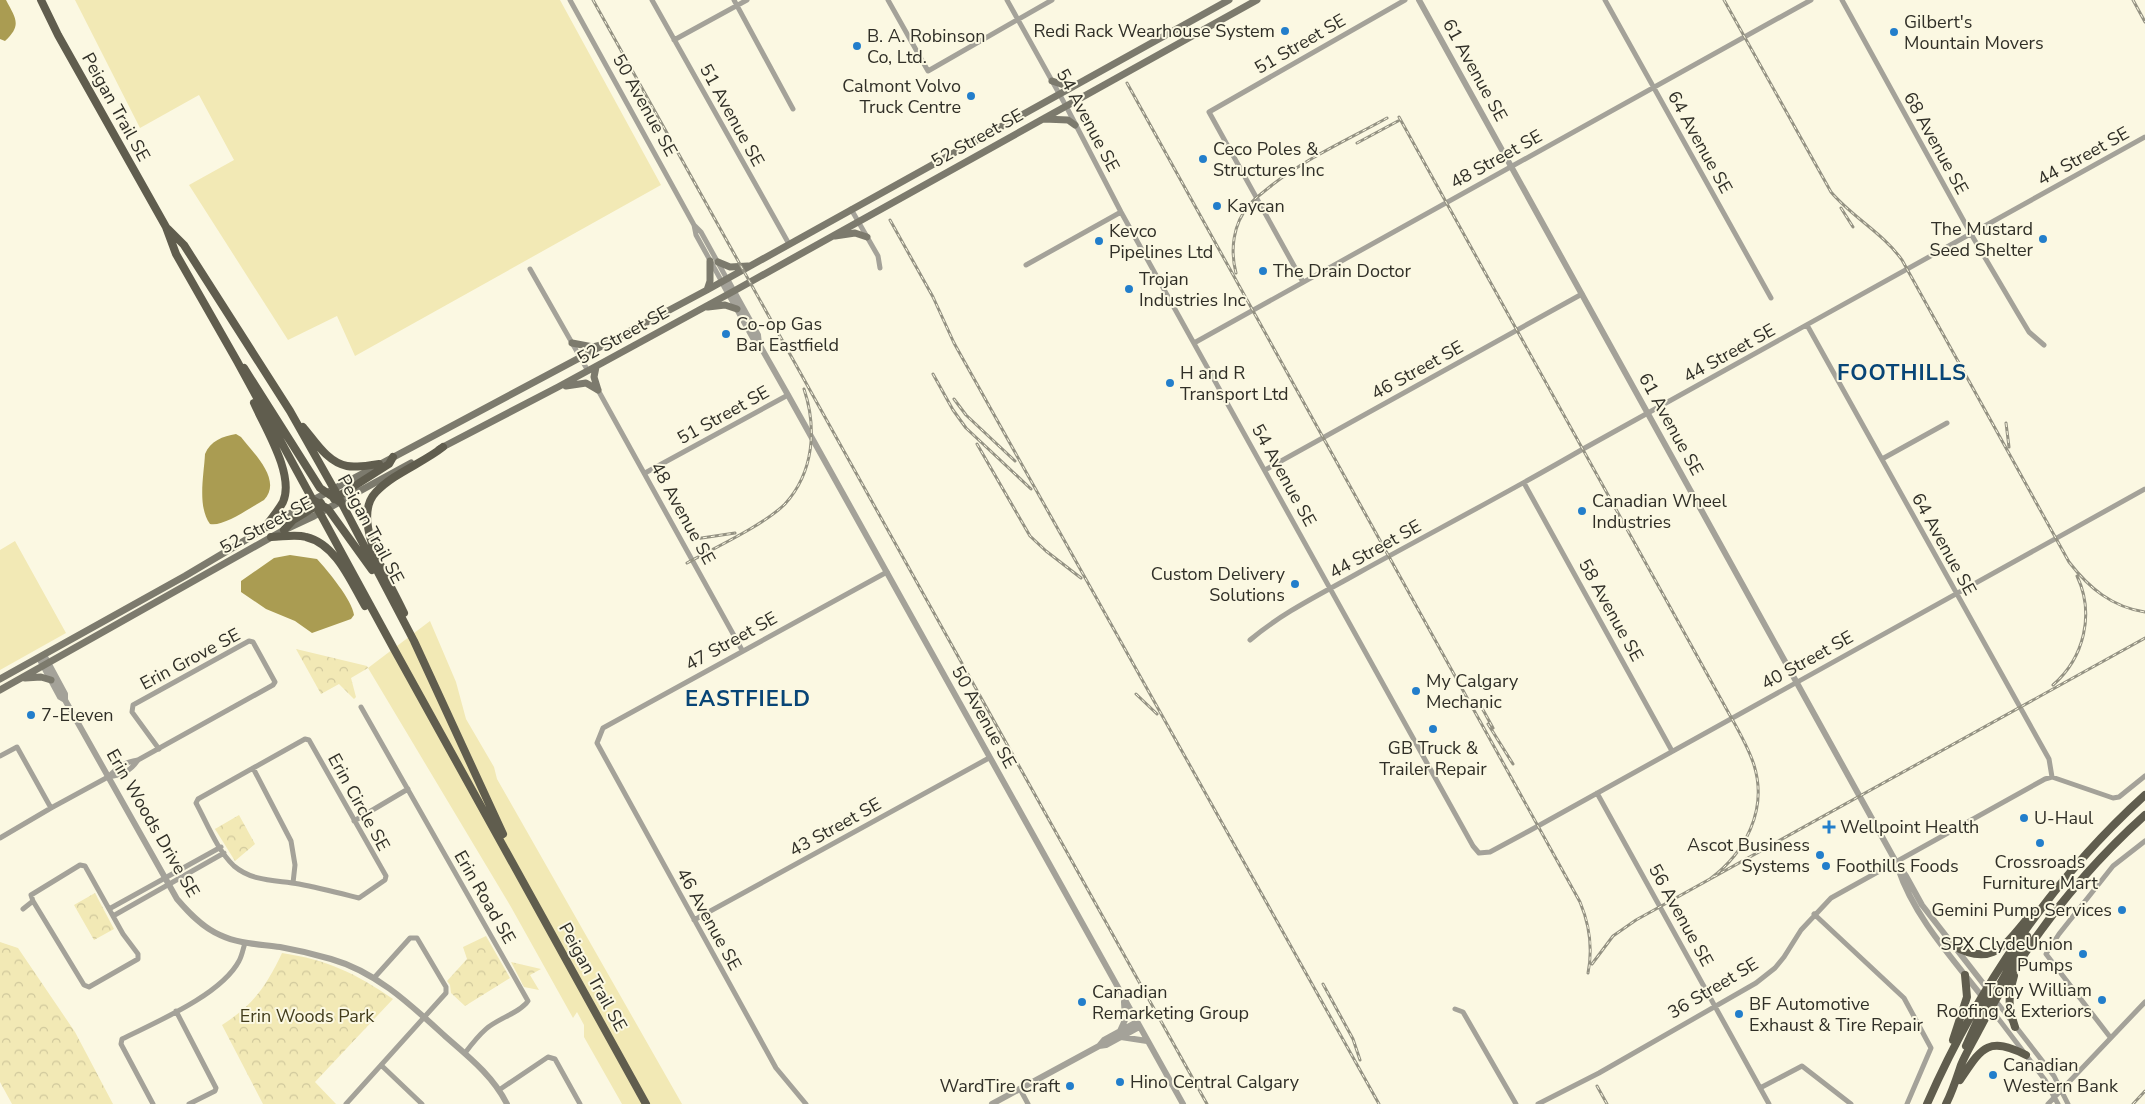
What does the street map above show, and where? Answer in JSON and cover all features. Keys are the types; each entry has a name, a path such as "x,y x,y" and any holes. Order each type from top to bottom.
{"main road":[{"name":"Peigan Trail SE","path":"41,0 166,227 176,254 246,380 321,506 394,649 646,1104"},
{"name":"52 Street SE","path":"0,679 185,576 265,527 321,506 379,464 609,344 1229,0"},
{"name":"52 Street SE","path":"334,496 443,447 596,367 1257,0"},
{"path":"1052,81 1064,86 1076,84"},
{"path":"1041,119 1060,118 1068,120 1075,125"},
{"name":"Peigan Trail SE","path":"166,227 184,245 290,411 334,496 414,641 508,846 514,864"},
{"path":"832,236 856,233 867,237"},
{"path":"707,290 714,262 734,268 751,266"},
{"path":"703,308 726,305 737,308"},
{"path":"572,343 593,347 609,344"},
{"path":"237,361 250,375 320,488 334,496"},
{"path":"596,367 594,377 598,390"},
{"path":"246,380 250,395 278,455 286,480 284,500 265,527"},
{"path":"558,387 586,383 598,390"},
{"path":"290,411 324,453 335,461 347,466 379,464"},
{"path":"414,641 409,623 372,545 366,516 369,504 378,491 443,447"},
{"path":"284,530 293,520 321,506 334,496 389,464 393,457"},
{"path":"321,506 379,578"},
{"name":"52 Street SE","path":"0,690 284,530"},
{"path":"271,537 306,537 320,542 330,551 384,638 394,649"},
{"path":"22,678 41,677 51,680"},
{"path":"1946,1104 1956,1083 1986,1003 1987,988 2043,904 2077,864 2145,796"},
{"path":"1945,1062 1986,1003 1995,999 2040,930 2072,889 2118,840 2145,815"},
{"path":"1952,945 1965,953 1986,956 1998,950 2036,909 2043,904"},
{"path":"1995,999 2030,931 2032,920"},
{"path":"2015,1027 2008,1006 2010,990 2019,962"},
{"path":"1927,1104 1945,1062 1967,997 1965,975"},
{"path":"1956,1083 1973,1059 1988,1047 2005,1046 2026,1055"}],"street":[{"name":"50 Avenue SE","path":"570,0 694,225 701,232 714,262 758,336 759,344"},
{"name":"51 Avenue SE","path":"652,0 789,244"},
{"path":"734,0 793,109"},
{"path":"674,40 747,0"},
{"path":"888,0 928,71 1052,0"},
{"name":"54 Avenue SE","path":"1007,0 1066,106 1121,212 1473,846 1479,854 1482,854"},
{"name":"51 Street SE","path":"1303,282 1209,112 1405,0"},
{"name":"61 Avenue SE","path":"1419,0 1896,862 1922,905 1987,988 2061,1088 2068,1104"},
{"name":"64 Avenue SE","path":"1605,0 1771,298"},
{"name":"48 Street SE","path":"1194,343 1810,0"},
{"name":"68 Avenue SE","path":"1842,0 1971,234 2029,332 2044,345"},
{"name":"44 Street SE","path":"1250,640 1271,623 1331,589 2145,137"},
{"path":"852,209 878,256 880,268"},
{"path":"1026,265 1121,212"},
{"path":"530,269 588,371"},
{"name":"50 Avenue SE","path":"732,293 737,308 753,338 759,344 788,395 1183,1104"},
{"name":"46 Street SE","path":"1265,470 1582,294"},
{"name":"64 Avenue SE","path":"1807,325 2049,759 2052,777"},
{"name":"48 Avenue SE","path":"598,390 646,473 742,650"},
{"name":"51 Street SE","path":"646,473 788,395"},
{"path":"1882,459 1947,423"},
{"name":"58 Avenue SE","path":"1524,483 1672,751"},
{"name":"40 Street SE","path":"1482,854 1598,793 2145,489"},
{"name":"47 Street SE","path":"596,743 603,728 887,572"},
{"name":"Erin Grove SE","path":"0,838 108,778 118,776 132,768 138,760 159,749 273,686 275,682 253,642 249,641 133,705 132,712 159,749"},
{"name":"Erin Woods Drive SE","path":"41,657 66,694 65,700"},
{"name":"Erin Woods Drive SE","path":"46,664 51,680 60,697 65,700 177,899 203,925 218,934 245,943 306,952 347,964 374,978 425,1017 465,1053 488,1076 499,1090 506,1104"},
{"path":"354,821 408,789 361,707"},
{"name":"Erin Circle SE","path":"305,739 308,740 386,876 385,880 359,898 294,883 257,879 244,873 233,864 224,853 196,803 198,799 253,768 305,739"},
{"name":"46 Avenue SE","path":"596,743 776,1068 806,1104"},
{"path":"0,756 17,747 51,808"},
{"name":"43 Street SE","path":"694,920 990,758"},
{"path":"253,768 292,841 295,865 294,883"},
{"path":"2052,777 2113,798 2119,797 2145,776"},
{"name":"36 Street SE","path":"1538,1104 1598,1073 1756,983 1775,968 1801,930 1831,898 2052,777"},
{"name":"Erin Road SE","path":"408,789 528,1001 525,1006 486,1029 465,1053"},
{"name":"56 Avenue SE","path":"1598,793 1662,906 1769,1104"},
{"path":"2110,1037 2046,954 2059,934 2113,866 2145,841"},
{"path":"113,916 221,847"},
{"path":"108,908 224,853"},
{"name":"61 Avenue SE","path":"1896,862 1901,878 1922,917 2026,1055 2055,1096 2058,1104"},
{"path":"80,865 85,866 108,908 123,934 138,954 138,959 89,987 84,985 33,902 31,895 80,865"},
{"path":"23,909 33,902"},
{"path":"1814,914 1904,998 1931,1048 1907,1104"},
{"path":"346,1104 446,992 446,987 417,938 410,938 374,978"},
{"path":"153,1104 121,1044 122,1040 203,997 229,975 240,960 245,943"},
{"path":"1120,1034 1125,1020 1124,998"},
{"path":"2048,1104 2061,1088 2145,1002"},
{"path":"1455,1009 1463,1012 1516,1104"},
{"path":"176,1011 216,1088 215,1091 189,1104"},
{"path":"992,1104 1098,1046 1106,1045 1120,1034 1138,1024"},
{"path":"1120,1034 1147,1041"},
{"path":"499,1090 548,1057 555,1059 580,1104"},
{"path":"381,1065 422,1104"},
{"path":"1760,1088 1802,1066 1851,1104"},
{"path":"998,1104 1020,1089"},
{"path":"1020,1089 1028,1104"}],"green space":[{"path":"75,0 560,0 661,185 355,356 337,316 288,340 189,185 234,160 199,95 140,128"},
{"path":"15,541 66,633 0,670 0,550"},
{"path":"430,621 456,682 466,719 494,767 497,779 682,1104 622,1104 584,1037 584,1025 577,1012 573,1018 511,907 368,668"},
{"path":"296,649 367,666 368,668 351,678 356,697 354,699 339,684 321,694"},
{"path":"239,815 255,844 235,861 215,829"},
{"path":"95,893 114,929 94,940 74,905"},
{"path":"486,936 510,978 465,1006 451,993 450,985 447,981 467,959 463,947"},
{"path":"0,942 18,948 75,1032 113,1104 12,1104 0,1082"},
{"name":"Erin Woods Park","path":"282,953 313,959 340,969 393,999 315,1082 336,1104 263,1104 222,1025 233,1018 258,994"},
{"path":"511,962 541,969 530,975 539,990 524,987"}],"shaded area":[{"path":"0,0 6,0 16,22 14,31 5,41 0,39"},
{"path":"236,434 241,437 264,467 270,484 269,492 264,500 237,516 223,522 210,524 206,517 202,499 205,454 207,449 218,440"},
{"path":"290,555 317,559 349,602 354,615 351,619 312,633 295,621 266,609 241,592 241,581 274,558"}],"railway":[{"path":"593,0 1207,1104"},
{"path":"1724,0 1831,192 1886,242 1902,260 2069,562 2102,595 2122,606 2145,612"},
{"path":"2133,0 2145,22"},
{"path":"1127,83 1580,902 1590,937 1588,973"},
{"path":"1399,117 1752,758 1758,782 1758,798 1750,829 1734,857 1710,879"},
{"path":"1236,273 1233,255 1236,229 1239,220 1252,202 1299,166 1387,118"},
{"path":"1357,143 1398,121"},
{"path":"1841,208 1853,227"},
{"path":"890,220 933,297 954,343 1379,1104"},
{"path":"933,374 953,410 966,428 1031,489"},
{"path":"687,563 765,520 785,504 795,491 802,478 810,449 811,419 804,389"},
{"path":"954,399 966,415 1015,461"},
{"path":"2006,423 2009,447"},
{"path":"977,444 1030,536 1081,578"},
{"path":"695,539 735,533"},
{"path":"2053,685 2072,662 2079,649 2083,635 2085,605 2077,576"},
{"path":"1592,964 1613,936 1636,920 2145,638"},
{"path":"1136,694 1157,714"},
{"path":"1482,708 1493,728"},
{"path":"1488,724 1513,764"},
{"path":"1323,984 1353,1039 1360,1060"},
{"path":"1597,1086 1607,1104"},
{"path":"2133,1104 2145,1091"}],"place":[{"name":"Redi Rack Wearhouse System","path":"1285,31"},
{"name":"Gilbert's Mountain Movers","path":"1894,32"},
{"name":"B. A. Robinson Co, Ltd.","path":"857,46"},
{"name":"Calmont Volvo Truck Centre","path":"971,96"},
{"name":"Ceco Poles & Structures Inc","path":"1203,159"},
{"name":"Kaycan","path":"1217,206"},
{"name":"The Mustard Seed Shelter","path":"2043,239"},
{"name":"Kevco Pipelines Ltd","path":"1099,241"},
{"name":"The Drain Doctor","path":"1263,271"},
{"name":"Trojan Industries Inc","path":"1129,289"},
{"name":"Co-op Gas Bar Eastfield","path":"726,334"},
{"name":"H and R Transport Ltd","path":"1170,383"},
{"name":"Canadian Wheel Industries","path":"1582,511"},
{"name":"Custom Delivery Solutions","path":"1295,584"},
{"name":"My Calgary Mechanic","path":"1416,691"},
{"name":"7-Eleven","path":"31,715"},
{"name":"GB Truck & Trailer Repair","path":"1433,729"},
{"name":"U-Haul","path":"2024,818"},
{"name":"Wellpoint Health","path":"1829,827"},
{"name":"Crossroads Furniture Mart","path":"2040,843"},
{"name":"Ascot Business Systems","path":"1820,855"},
{"name":"Foothills Foods","path":"1826,866"},
{"name":"Gemini Pump Services","path":"2122,910"},
{"name":"SPX ClydeUnion Pumps","path":"2083,954"},
{"name":"Tony William Roofing & Exteriors","path":"2102,1000"},
{"name":"Canadian Remarketing Group","path":"1082,1002"},
{"name":"BF Automotive Exhaust & Tire Repair","path":"1739,1014"},
{"name":"Canadian Western Bank","path":"1993,1075"},
{"name":"Hino Central Calgary","path":"1120,1082"},
{"name":"WardTire Craft","path":"1070,1086"}],"district":[{"name":"FOOTHILLS","path":"1902,373"},
{"name":"EASTFIELD","path":"748,699"}]}
